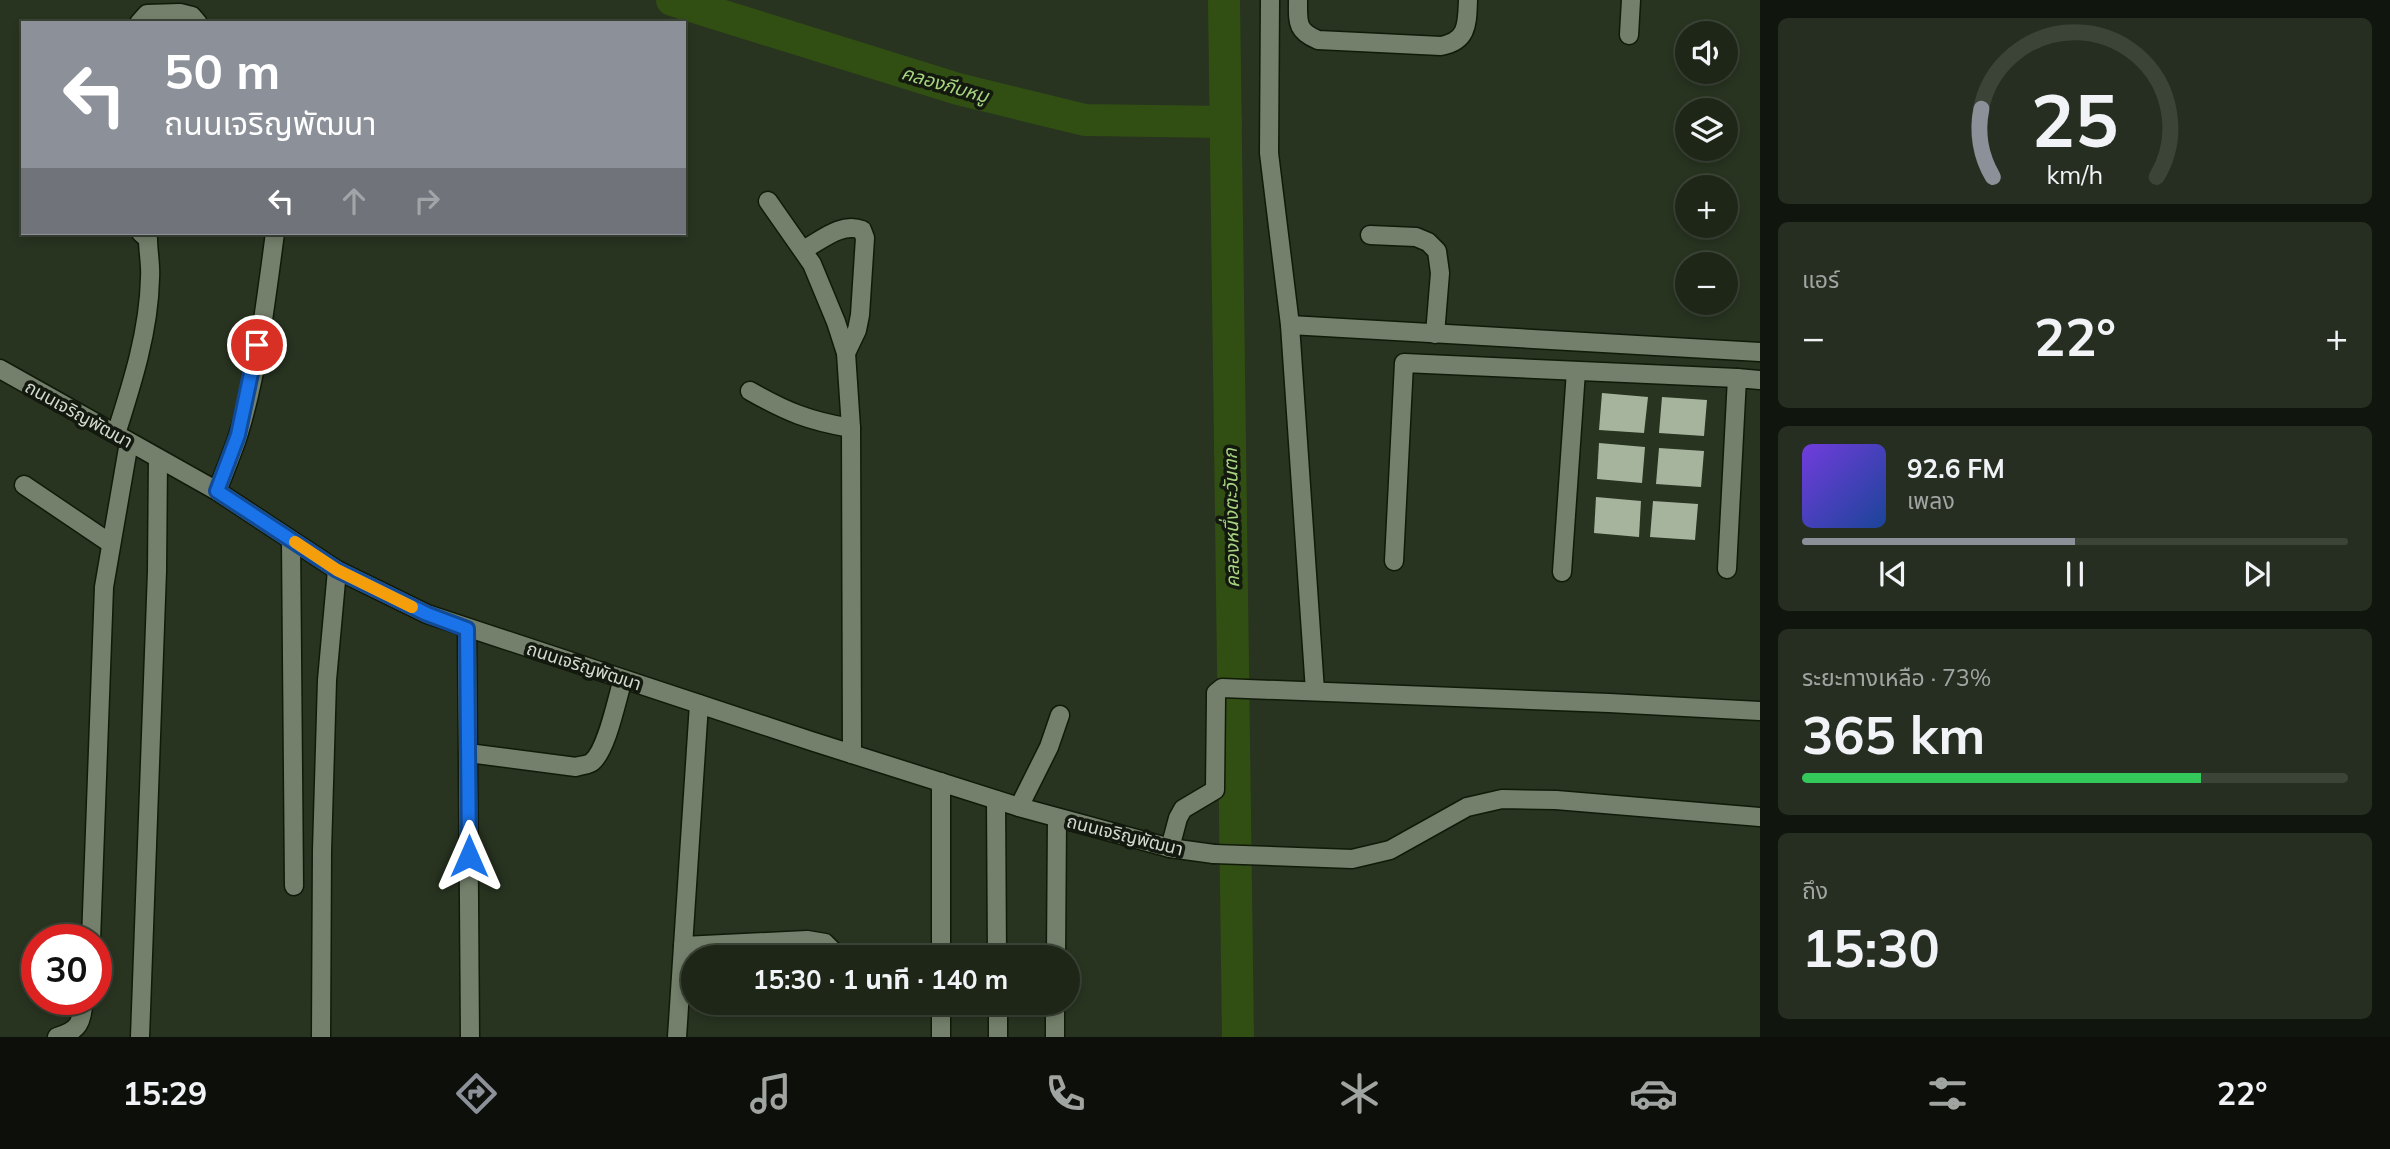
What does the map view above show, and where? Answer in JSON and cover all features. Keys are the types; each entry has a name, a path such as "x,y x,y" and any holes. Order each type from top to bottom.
{"street":[{"path":"1270,0 1269,153 1290,325 1315,691"},
{"path":"1298,0 1298,23 1305,35 1318,40 1441,46 1453,44 1461,37 1467,25 1468,0"},
{"path":"1629,35 1631,0"},
{"path":"141,21 147,14 162,13 192,16 196,21"},
{"path":"768,201 812,264 846,354 852,428 852,754"},
{"path":"803,250 845,227 862,230 865,238 860,315 857,330 846,354"},
{"path":"91,924 104,587 122,438 145,323 150,277 147,235"},
{"path":"217,491 238,435 247,396 263,320 275,235"},
{"path":"1370,235 1416,237 1428,242 1437,251 1440,273 1435,334"},
{"path":"1290,325 1760,352"},
{"path":"1394,561 1405,363 1760,380"},
{"name":"ถนนเจริญพัฒนา","path":"0,369 217,491 337,570 427,614 996,800 1170,848 1214,854 1352,859 1390,850 1467,807 1502,799 1556,800 1760,817"},
{"path":"1562,572 1576,371"},
{"path":"1727,569 1737,378"},
{"path":"750,391 788,412 820,423 852,428"},
{"path":"140,1037 158,459"},
{"path":"24,485 110,543"},
{"path":"291,540 294,886"},
{"path":"321,1037 322,851 327,680 337,570"},
{"path":"467,629 470,1037"},
{"path":"468,753 576,767 592,763 609,731 622,678"},
{"path":"1170,848 1183,809 1216,790 1216,693 1222,688 1760,711"},
{"path":"683,945 699,704"},
{"path":"1019,807 1049,747 1060,715"},
{"path":"941,945 942,782"},
{"path":"996,800 997,945"},
{"path":"1056,945 1057,818"},
{"path":"704,945 807,940 827,945"},
{"path":"57,1037 70,1033 81,1023 82,1015"},
{"path":"677,1037 681,1015"},
{"path":"941,1015 941,1037"},
{"path":"998,1015 998,1037"},
{"path":"1055,1015 1055,1037"}],"building":[{"path":"1602,393 1648,397 1644,433 1599,430"},
{"path":"1662,397 1707,400 1704,436 1659,433"},
{"path":"1599,443 1645,447 1642,483 1597,479"},
{"path":"1659,448 1704,451 1701,487 1656,484"},
{"path":"1596,497 1641,501 1639,537 1594,533"},
{"path":"1653,501 1698,504 1695,540 1650,537"}],"waterway":[{"name":"คลองกีบหมู","path":"672,0 958,89 1085,120 1226,122"},
{"name":"คลองหนึ่งตะวันตก","path":"1224,0 1238,1037"}],"slow traffic":[{"path":"295,542 337,570 412,607"}],"route":[{"path":"257,345 238,435 217,491 337,570 427,614 467,629 469,856"}]}
